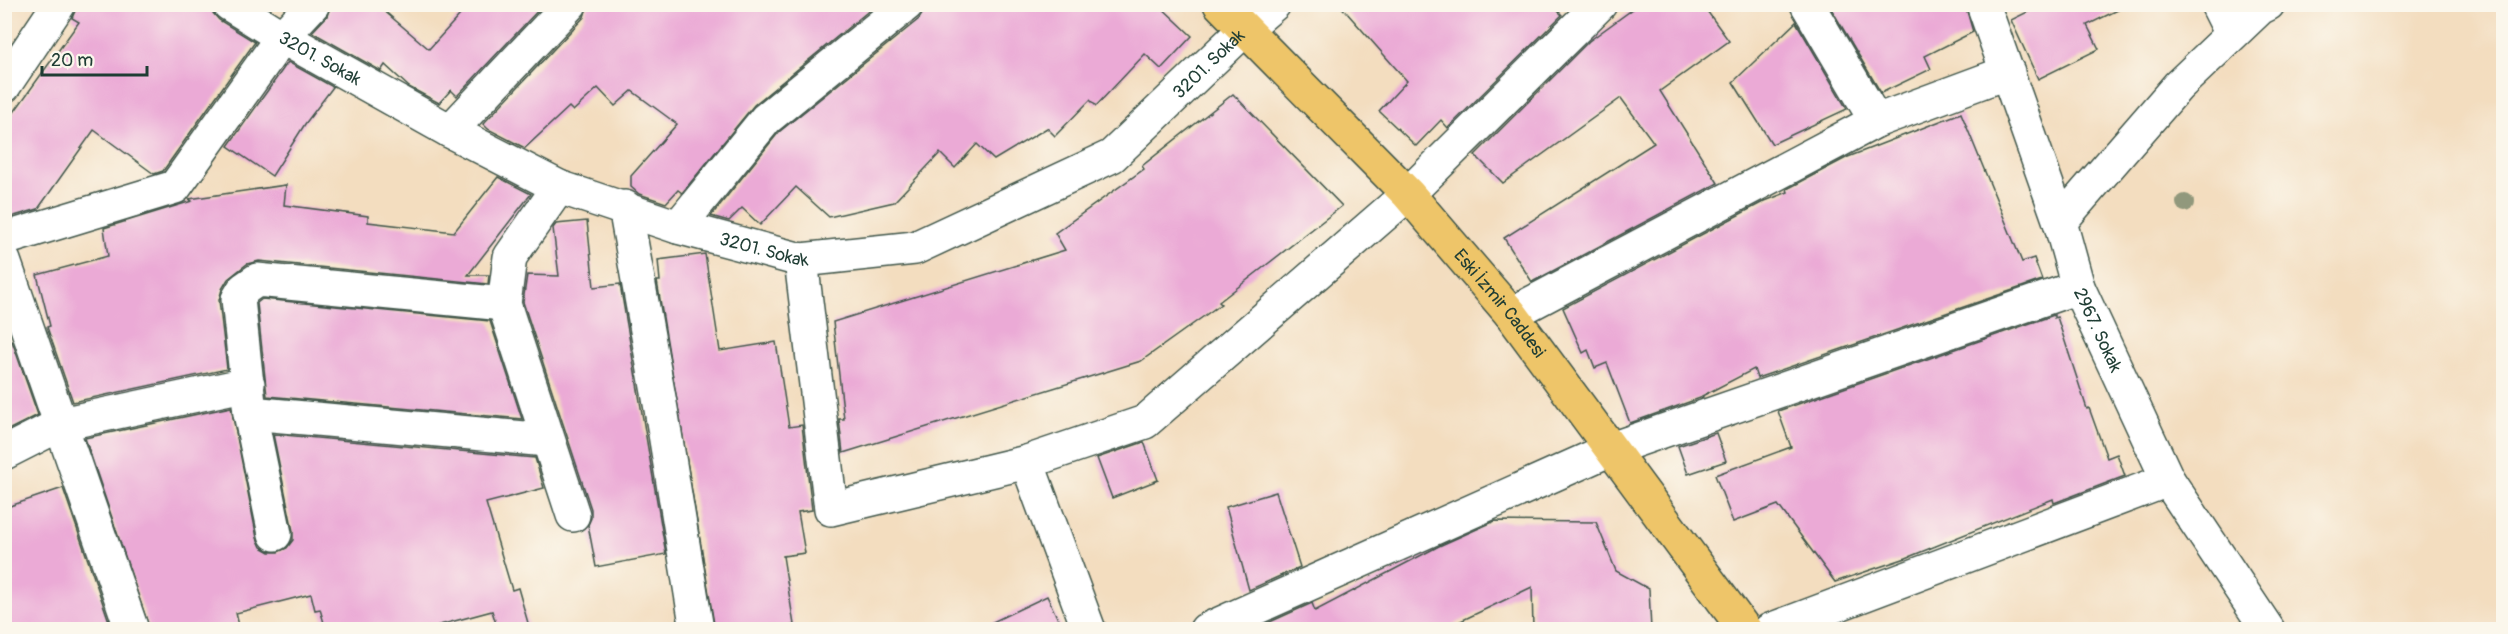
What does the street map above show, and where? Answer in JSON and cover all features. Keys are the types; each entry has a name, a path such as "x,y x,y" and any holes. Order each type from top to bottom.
{"main road":[{"name":"Eski İzmir Caddesi","path":"1220,4 1408,194 1511,314 1745,630"}],"street":[{"path":"4,86 59,4"},
{"name":"3201. Sokak","path":"229,4 282,37 559,187 625,207 678,227 801,260 915,248 1112,156 1274,4"},
{"path":"4,239 175,187 282,37 313,4"},
{"path":"450,130 570,4"},
{"path":"678,227 766,119 907,4"},
{"path":"801,260 831,509 1028,462 1145,422 1408,194 1600,4"},
{"path":"1807,4 1876,122"},
{"name":"2967. Sokak","path":"1983,4 2060,222 2078,287 2168,480 2268,630"},
{"path":"2217,4 2232,34"},
{"path":"2060,222 2178,86 2260,8 2268,4"},
{"path":"1511,314 1876,122 2008,72"},
{"path":"559,187 510,257 504,304 573,515"},
{"path":"625,207 698,630"},
{"path":"4,261 132,630"},
{"path":"275,534 249,399 238,299 244,289 257,280 504,304"},
{"path":"1206,630 1611,449 2078,287"},
{"path":"4,453 61,424 249,399 547,440"},
{"path":"1028,462 1089,630"},
{"path":"1770,630 2168,480"}],"building":[{"path":"78,4 210,4 219,20 255,42 163,171 154,174 94,130 38,209 4,219 4,126 79,22 72,18"},
{"path":"331,4 376,4 429,49 470,4 544,4 457,96 451,90 439,103 409,87 385,65 381,71 312,32 327,16"},
{"path":"588,4 877,4 754,105 682,193 678,190 666,203 639,194 631,187 631,176 677,124 632,91 615,106 598,88 573,111 569,107 525,148 488,129 483,124 584,17"},
{"path":"925,4 1158,4 1192,36 1161,69 1145,54 1096,106 1090,100 1055,136 1047,128 994,160 977,144 955,168 940,153 894,202 829,217 796,187 760,225 742,208 729,221 711,216 779,132 919,19"},
{"path":"1339,4 1551,4 1562,15 1448,128 1441,120 1416,146 1379,111 1407,81"},
{"path":"1640,4 1702,4 1729,41 1660,91 1718,183 1532,282 1504,238 1654,143 1621,98 1503,183 1475,155 1589,41"},
{"path":"1965,4 1973,32 1925,56 1931,69 1881,93 1829,5"},
{"path":"2044,4 2130,4 2087,25 2099,49 2038,79 2011,20"},
{"path":"1796,22 1847,109 1772,144 1733,82"},
{"path":"288,62 333,87 305,124 272,176 228,146"},
{"path":"1233,94 1342,206 1219,302 1221,304 1141,361 843,453 839,419 844,419 833,322 1065,250 1055,233 1144,169 1142,166"},
{"path":"1961,113 2022,262 2034,258 2042,280 1757,378 1754,369 1703,397 1630,423 1607,363 1595,368 1588,350 1583,353 1563,308 1765,201 1788,192 1787,189 1848,157"},
{"path":"498,177 531,194 468,275 489,275 488,284 259,261 247,264 228,279 219,300 227,369 73,402 47,327 50,326 37,275 108,256 104,228 192,201 189,199 286,185 284,205 368,216 368,222 454,232"},
{"path":"587,221 594,287 620,284 666,554 596,567 588,525 591,509 523,302 527,275 559,276 553,228 556,224"},
{"path":"705,254 720,351 776,342 789,427 802,425 812,510 798,512 805,553 783,556 794,625 767,630 715,630 657,281 660,281 658,260"},
{"path":"262,299 490,321 522,419 267,396 257,303"},
{"path":"2054,315 2054,318 2057,317 2087,409 2089,408 2107,458 2117,454 2125,476 2054,503 2053,499 1906,558 1835,582 1778,505 1733,522 1715,475 1791,447 1778,411"},
{"path":"12,341 38,415 4,432 4,344"},
{"path":"231,407 257,538 261,547 270,552 278,552 287,548 293,540 273,434 535,458 544,488 486,503 512,590 518,588 530,630 498,630 492,611 421,630 326,630 320,609 315,610 311,594 236,613 240,630 150,630 85,438"},
{"path":"1716,433 1726,461 1688,474 1678,446"},
{"path":"1144,442 1158,480 1112,498 1097,458"},
{"path":"63,488 112,630 4,630 4,508"},
{"path":"1276,492 1300,567 1249,590 1226,507"},
{"path":"1495,521 1596,522 1616,571 1649,589 1651,630 1533,630 1532,587 1442,630 1260,630 1259,627 1312,603 1315,611 1439,546"},
{"path":"1047,596 1063,630 976,630"}]}
